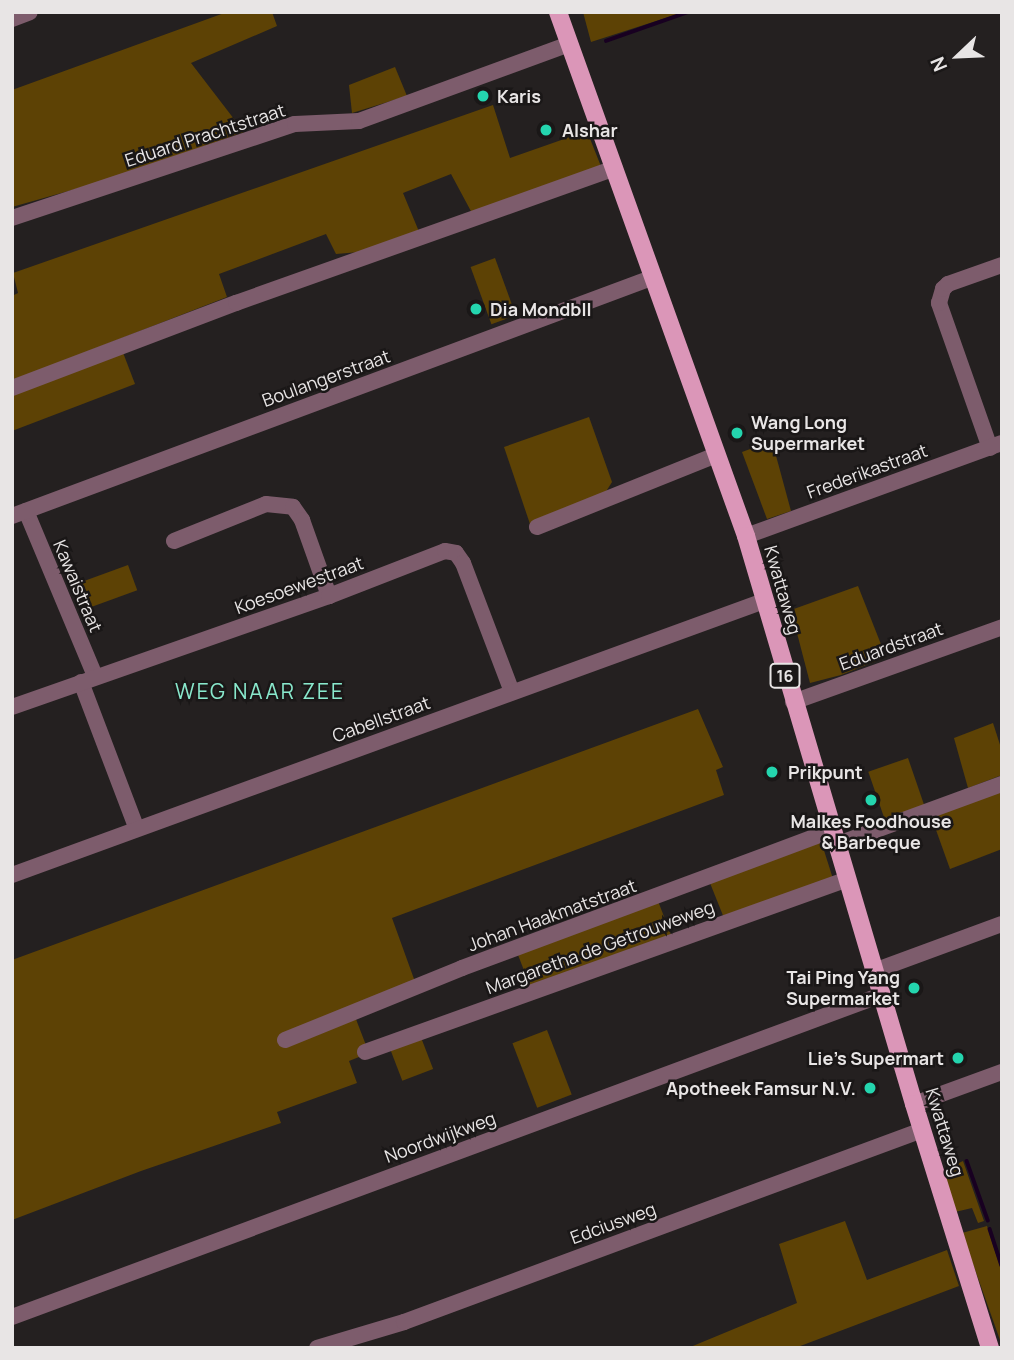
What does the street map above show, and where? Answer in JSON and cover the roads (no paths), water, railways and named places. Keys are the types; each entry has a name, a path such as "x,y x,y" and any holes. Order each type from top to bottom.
{"main road":[{"name":"Kwattaweg","path":"558,12 746,536 881,995 990,1348"}],"street":[{"path":"12,19 30,12"},
{"name":"Eduard Prachtstraat","path":"12,218 295,124 359,121 569,44"},
{"path":"12,388 236,303 615,168"},
{"path":"996,446 939,303 943,289 948,284 1002,265"},
{"name":"Boulangerstraat","path":"19,513 654,277"},
{"name":"Frederikastraat","path":"746,536 996,446"},
{"path":"537,527 716,455"},
{"path":"174,541 266,504 293,507 302,520 328,596"},
{"name":"Kawaistraat","path":"19,513 88,679 136,827"},
{"name":"Koesoewestraat","path":"12,707 328,596 445,551 456,553 512,692"},
{"name":"Cabellstraat","path":"12,875 136,827 764,601"},
{"name":"Eduardstraat","path":"793,702 1002,627"},
{"name":"Johan Haakmatstraat","path":"285,1040 462,968 836,837 1002,785"},
{"name":"Margaretha de Getrouweweg","path":"365,1052 848,879"},
{"path":"874,971 1002,924"},
{"name":"Noordwijkweg","path":"12,1317 881,995"},
{"path":"914,1104 1002,1072"},
{"name":"Edciusweg","path":"317,1348 404,1322 922,1130"}],"waterway":[{"path":"606,41 688,12"},
{"path":"967,1161 988,1220"},
{"path":"990,1229 1002,1265"}],"place":[{"name":"Karis","path":"483,96"},
{"name":"Alshar","path":"546,130"},
{"name":"Dia Mondbll","path":"476,309"},
{"name":"Wang Long Supermarket","path":"737,433"},
{"name":"Prikpunt","path":"772,772"},
{"name":"Malkes Foodhouse & Barbeque","path":"871,800"},
{"name":"Tai Ping Yang Supermarket","path":"914,988"},
{"name":"Lie's Supermart","path":"958,1058"},
{"name":"Apotheek Famsur N.V.","path":"870,1088"}],"district":[{"name":"WEG NAAR ZEE","path":"260,691"}]}
